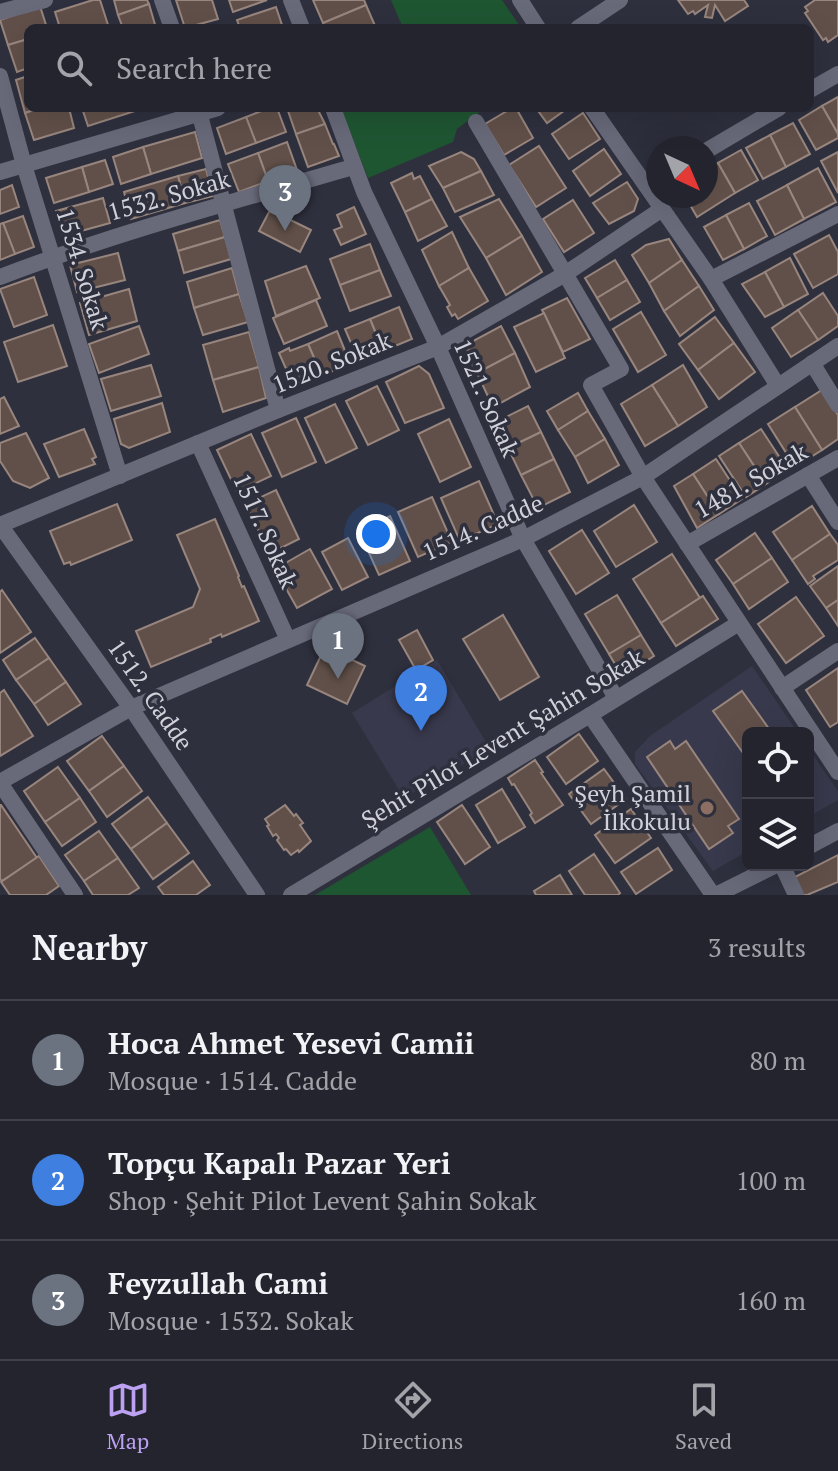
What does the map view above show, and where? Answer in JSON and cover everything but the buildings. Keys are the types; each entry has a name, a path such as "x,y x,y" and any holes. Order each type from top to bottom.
{"street":[{"path":"0,12 45,0"},
{"path":"162,0 171,24"},
{"path":"291,0 300,24"},
{"path":"520,0 535,24"},
{"path":"584,24 620,0"},
{"path":"814,88 838,74"},
{"name":"1534. Sokak","path":"0,76 24,165 120,476"},
{"path":"0,172 197,112"},
{"path":"200,112 278,410"},
{"name":"1521. Sokak","path":"334,112 364,192 438,347 523,539 616,698"},
{"path":"595,112 646,175"},
{"path":"718,144 772,112"},
{"path":"476,122 621,369 591,385 643,477 838,772"},
{"name":"1532. Sokak","path":"0,277 122,234 353,167"},
{"path":"662,209 711,279 778,386"},
{"name":"1520. Sokak","path":"0,525 438,347 565,274 662,209"},
{"path":"711,279 838,214"},
{"name":"1514. Cadde","path":"0,783 131,708 523,539 643,477 838,346"},
{"path":"812,363 838,405"},
{"name":"1517. Sokak","path":"198,443 288,640"},
{"name":"1481. Sokak","path":"687,544 838,458"},
{"path":"808,475 838,522"},
{"name":"1512. Cadde","path":"0,525 131,708 257,895"},
{"name":"Şehit Pilot Levent Şahin Sokak","path":"291,895 739,623"},
{"path":"782,688 838,651"},
{"path":"590,715 715,895 766,871"},
{"path":"0,783 75,895"},
{"path":"814,844 838,831"},
{"path":"782,871 796,895"}],"shaded area":[{"path":"437,660 490,749 404,798 352,713"},
{"name":"Şeyh Şamil İlkokulu","path":"752,666 794,727 742,727 742,854 713,871 635,764 635,752 650,736"},
{"path":"814,757 838,791 838,800 814,814"}],"green space":[{"path":"391,0 502,0 518,24 401,24"},
{"path":"343,112 480,112 457,129 453,142 368,178"},
{"path":"430,827 471,895 315,895"}],"place":[{"name":"Feyzullah Cami","path":"285,231"},
{"name":"Hoca Ahmet Yesevi Camii","path":"338,679"},
{"name":"Topçu Kapalı Pazar Yeri","path":"421,731"},
{"name":"Şeyh Şamil İlkokulu","path":"707,808"}]}
